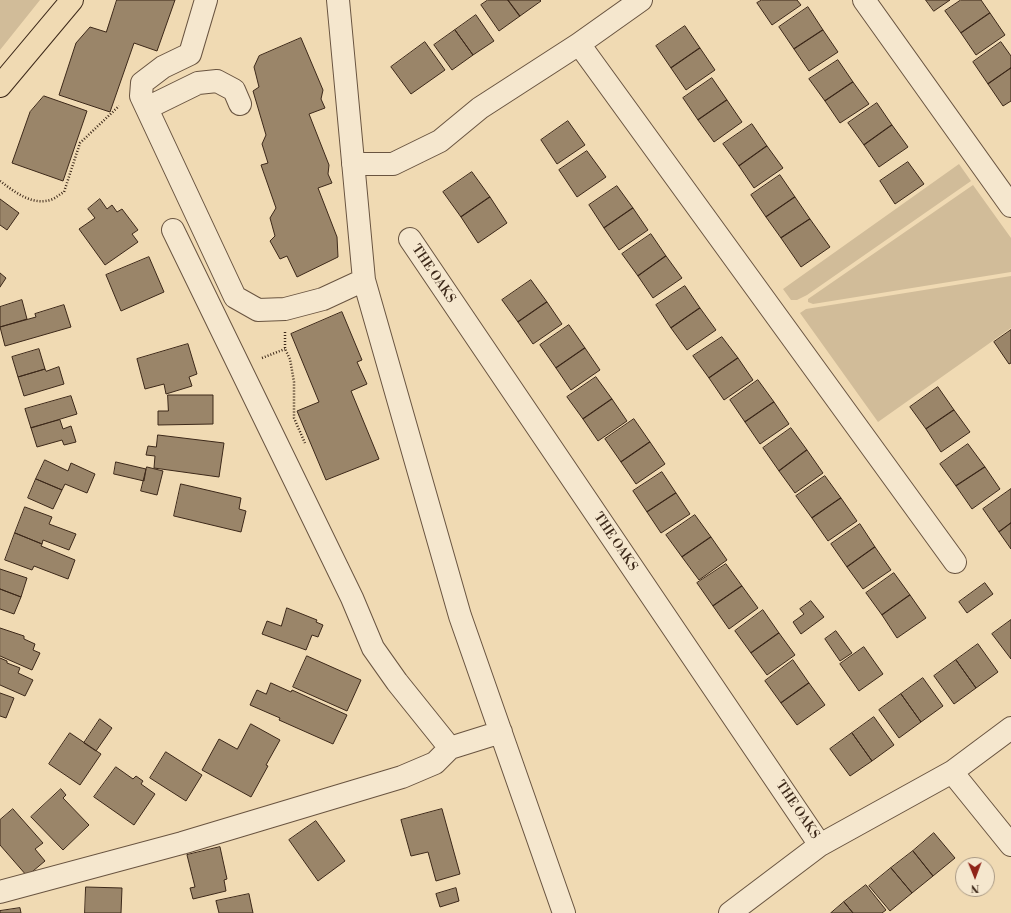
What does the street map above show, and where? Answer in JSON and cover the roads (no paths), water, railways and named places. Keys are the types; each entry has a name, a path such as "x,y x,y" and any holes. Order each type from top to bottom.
{"main road":[{"path":"0,86 72,0"}],"street":[{"path":"206,0 190,54 163,67 142,84 144,102 235,296 258,310 285,309 323,299 364,280"},
{"path":"338,0 364,280 460,616 564,913"},
{"path":"353,164 393,164 440,140 480,108 579,44 641,0"},
{"path":"864,0 1011,206"},
{"path":"579,44 955,562"},
{"path":"144,102 198,83 217,81 234,90 240,104"},
{"path":"173,230 352,598 373,648 397,682 450,748"},
{"name":"THE OAKS","path":"410,239 820,845"},
{"name":"THE OAKS","path":"730,913 820,845 952,772 1011,728"},
{"path":"0,892 182,843 402,777 435,764 450,748 501,732"},
{"path":"952,772 1011,845"}]}
